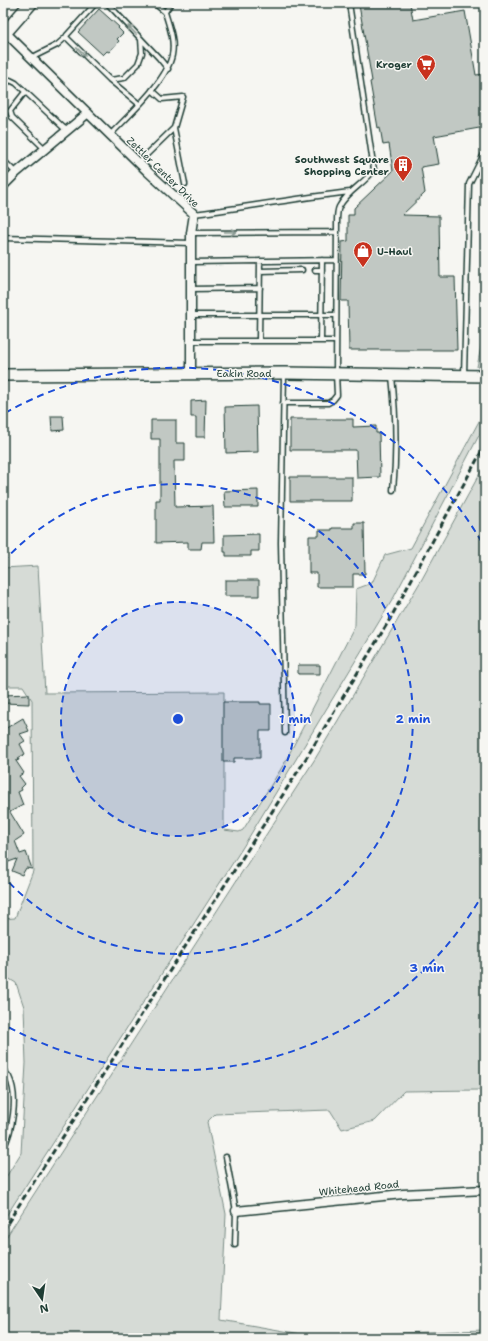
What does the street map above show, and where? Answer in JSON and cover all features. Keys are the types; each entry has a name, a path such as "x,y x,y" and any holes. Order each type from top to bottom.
{"main road":[{"path":"4,33 31,3"}],"street":[{"name":"Zettler Center Drive","path":"4,33 138,163 194,214 191,233 191,374"},
{"path":"3,185 88,113"},
{"name":"Eakin Road","path":"3,375 284,373 485,376"},
{"name":"Whitehead Road","path":"236,1211 403,1194 485,1190"}],"lane":[{"path":"31,58 57,45 96,3"},
{"path":"107,3 168,69"},
{"path":"110,135 152,90 168,69 172,54 171,33 165,12 154,3"},
{"path":"165,12 171,3"},
{"path":"283,403 328,403 337,395 336,315 338,208 350,192 368,179 374,170 349,3"},
{"path":"66,37 110,80 139,104"},
{"path":"110,80 124,78 138,64 142,53 141,39"},
{"path":"3,86 10,80 16,83 67,131"},
{"path":"152,90 162,99 183,97 174,128 185,184"},
{"path":"25,92 10,111 12,117 45,149"},
{"path":"138,163 174,128"},
{"path":"464,376 469,184 485,152"},
{"path":"3,160 16,173"},
{"path":"194,214 248,207 302,197 350,192"},
{"path":"191,233 337,232"},
{"path":"3,238 191,243"},
{"path":"321,341 320,315 322,260"},
{"path":"191,262 337,260"},
{"path":"259,341 260,261"},
{"path":"260,271 302,270"},
{"path":"314,270 322,270"},
{"path":"191,289 260,288"},
{"path":"191,315 336,315"},
{"path":"191,341 336,341"},
{"path":"284,373 281,543 284,733"},
{"path":"392,374 396,464 393,490"},
{"path":"3,1070 9,1076 14,1093 12,1123 8,1139 3,1149"},
{"path":"226,1157 236,1211 235,1245"}],"shaded area":[{"path":"485,326 485,367 477,367"},
{"path":"485,410 485,424 394,597 243,847 3,1221 3,1182 21,1153 26,1063 24,1007 16,983 3,975 3,919 15,918 33,871 32,700 23,686 3,686 3,568 38,566 45,693 224,692 224,830 239,832 243,830 284,764 355,626 356,589 372,583 385,555 411,548"},
{"path":"485,464 485,1099 479,1090 404,1091 375,1121 342,1129 330,1110 215,1114 207,1122 226,1214 221,1320 313,1336 485,1330 485,1338 3,1338 3,1242 315,759 422,579"}],"building":[{"name":"Southwest Square Shopping Center","path":"363,3 410,3 413,20 465,11 476,75 485,74 485,98 481,99 485,127 434,136 439,164 421,167 425,193 402,215 439,216 440,277 455,277 457,350 349,350 348,301 341,301 342,242 348,241 348,215 354,215 354,208 393,171 389,144 383,145 380,127 378,128 370,82 372,81 359,5"},
{"path":"99,9 119,27 118,28 123,33 117,39 119,41 109,52 107,51 103,55 78,32"},
{"path":"206,400 205,437 196,437 196,417 191,417 191,401"},
{"path":"257,406 258,452 226,453 225,407"},
{"path":"51,416 63,416 64,430 52,431"},
{"path":"290,419 353,419 353,427 376,426 376,433 379,433 380,477 357,478 356,450 290,450"},
{"path":"151,420 176,420 176,443 185,443 185,461 174,461 175,507 213,506 214,542 202,542 201,549 188,549 188,542 156,543 156,500 160,500 160,439 151,439"},
{"path":"290,477 352,477 352,501 290,501"},
{"path":"258,490 258,507 225,507 224,491"},
{"path":"354,523 364,523 365,574 353,574 353,587 317,587 317,573 309,573 309,536 319,536 319,530 332,530 332,528 354,528"},
{"path":"259,534 259,551 251,551 251,556 226,556 226,552 224,552 224,535"},
{"path":"225,580 259,580 259,596 225,596"},
{"path":"298,665 320,665 320,674 298,674"},
{"path":"29,694 29,704 3,703 3,695"},
{"path":"223,702 260,702 260,704 271,704 271,731 260,731 260,758 234,758 234,762 223,762"},
{"path":"23,718 29,731 20,734 25,741 20,744 25,754 16,761 24,773 19,776 25,784 21,788 22,790 18,792 23,805 10,812 24,835 15,841 20,854 26,852 32,869 26,868 22,875 12,871 17,859 3,864 3,730"}],"railway":[{"path":"3,1230 302,765 390,619 485,445"}],"place":[{"name":"Kroger","path":"426,81"},
{"name":"Southwest Square Shopping Center","path":"403,182"},
{"name":"U-Haul","path":"363,268"}]}
